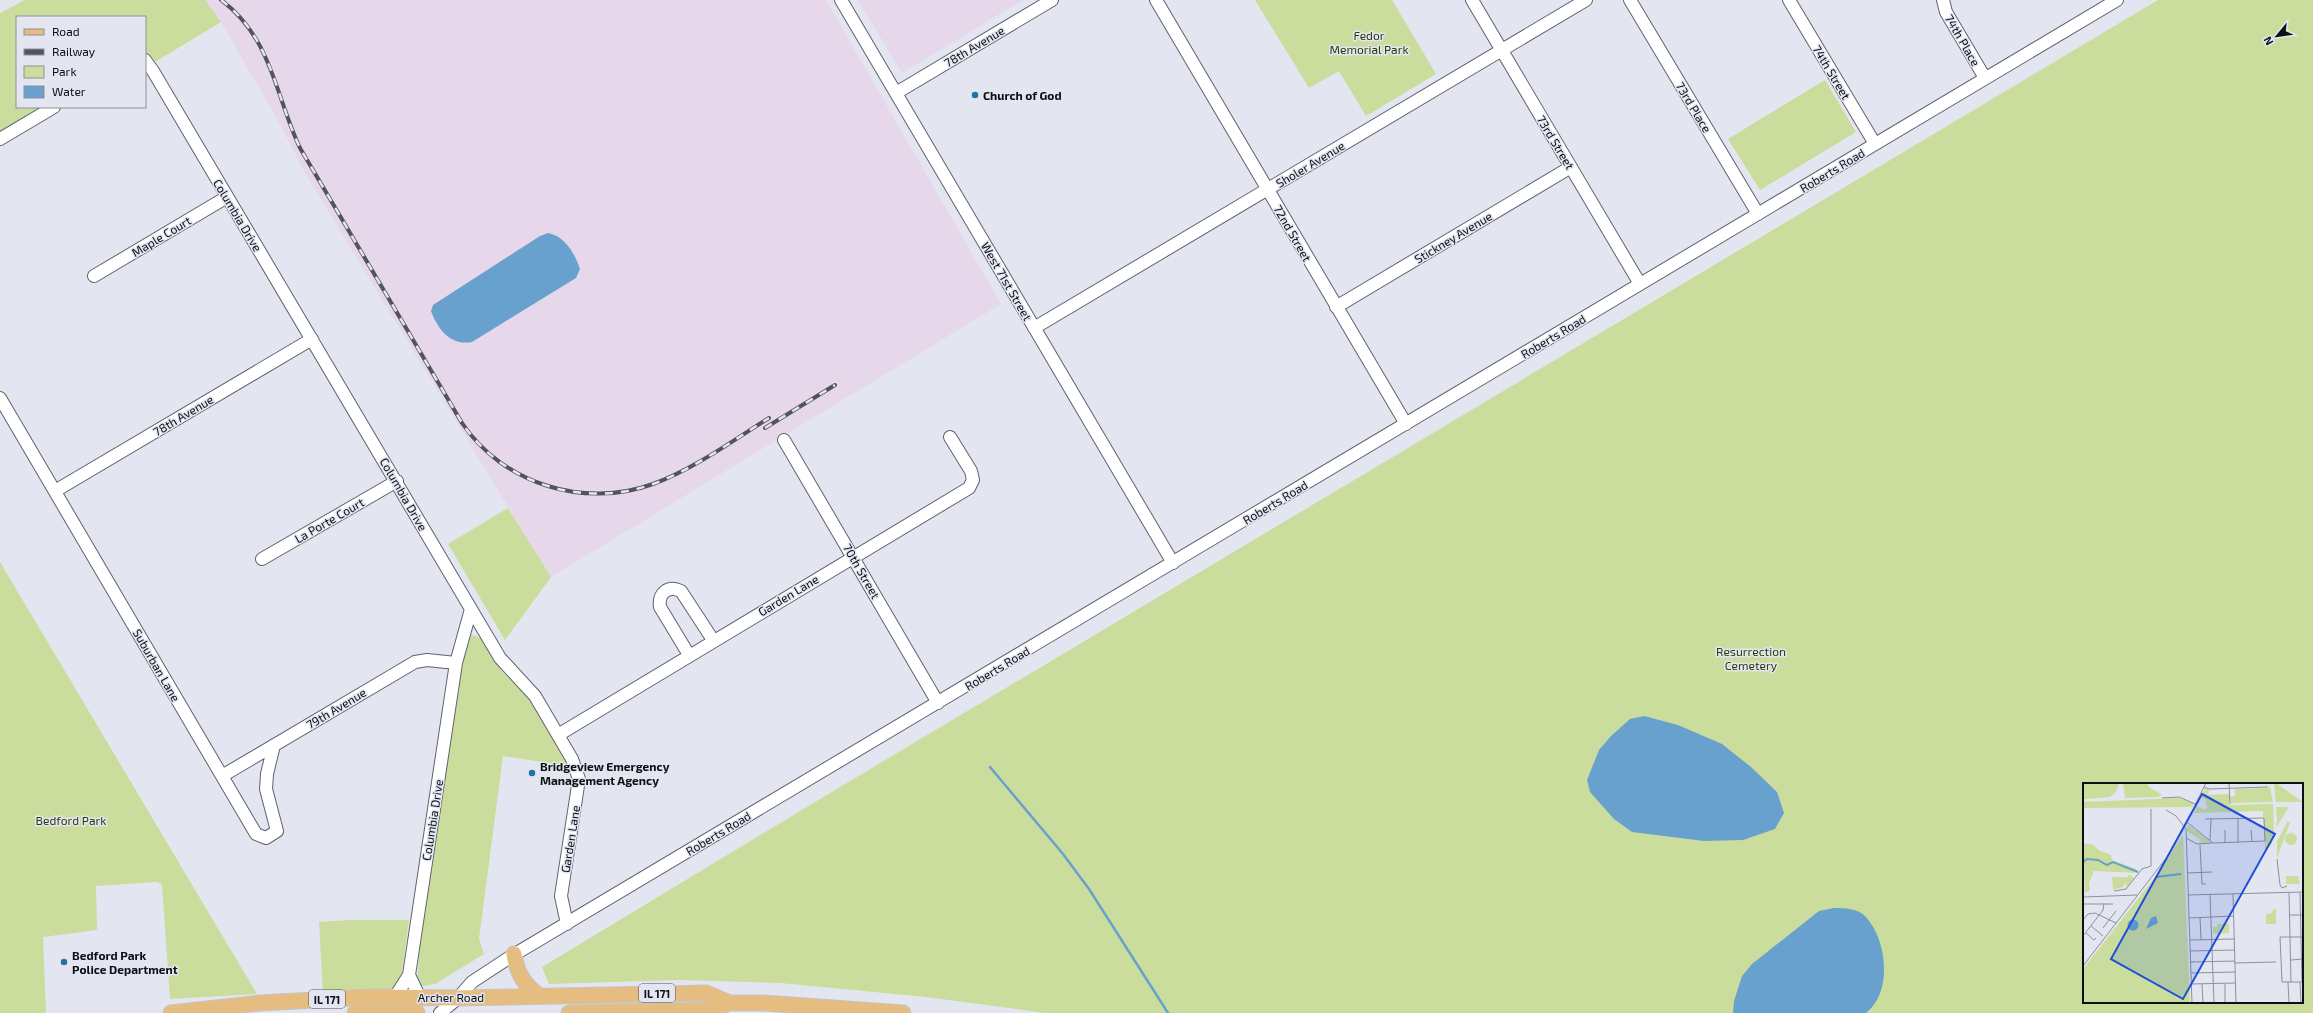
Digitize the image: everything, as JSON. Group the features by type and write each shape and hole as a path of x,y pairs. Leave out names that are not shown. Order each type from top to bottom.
{"main road":[{"path":"514,954 520,976 526,985 539,996"},
{"name":"Archer Road","path":"172,1013 274,1002 395,996 420,998 458,998 706,993 730,1003"},
{"name":"Archer Road","path":"569,1013 710,1010 730,1003 764,1003 903,1013"},
{"name":"Archer Road","path":"355,1013 417,1013"}],"street":[{"name":"West 71st Street","path":"842,0 1173,563"},
{"name":"78th Avenue","path":"896,93 1052,0"},
{"name":"72nd Street","path":"1156,0 1406,424"},
{"name":"73rd Street","path":"1472,0 1640,284"},
{"name":"Sholer Avenue","path":"1034,328 1586,0"},
{"name":"73rd Place","path":"1630,0 1758,214"},
{"name":"74th Street","path":"1789,0 1875,144"},
{"name":"74th Place","path":"1943,0 1946,12 1986,78"},
{"name":"Roberts Road","path":"440,1013 458,998 472,982 514,954 1173,563 1986,78 2110,2"},
{"name":"Columbia Drive","path":"146,61 228,196 471,609 456,663 409,975 395,996"},
{"path":"0,139 52,108"},
{"name":"Stickney Avenue","path":"1336,306 1571,167"},
{"name":"Maple Court","path":"94,276 228,196"},
{"name":"78th Avenue","path":"55,491 312,339"},
{"name":"Suburban Lane","path":"0,398 256,834 266,838 274,835 278,827 269,803 266,789 267,774 274,745"},
{"name":"Garden Lane","path":"558,734 853,556 969,488 973,480 971,472 950,437"},
{"name":"70th Street","path":"784,440 938,703"},
{"name":"La Porte Court","path":"262,559 397,481"},
{"path":"689,655 660,607 659,600 662,594 668,589 674,588 681,590 713,640"},
{"name":"Garden Lane","path":"471,609 500,658 528,687 558,734 572,759 579,779 561,896 566,924"},
{"name":"79th Avenue","path":"222,776 415,662 427,660 456,663"},
{"path":"409,975 420,998"}],"shaded area":[{"path":"205,0 826,0 1001,304 551,577 306,175 282,128 221,22"},
{"path":"858,0 1023,0 902,73"}],"green space":[{"path":"25,0 205,0 221,22 155,62 152,58 146,55 146,16 16,16 16,108 42,108 0,134 0,13"},
{"name":"Fedor Memorial Park","path":"1255,0 1392,0 1436,74 1366,116 1339,71 1309,88"},
{"name":"Resurrection Cemetery","path":"2158,0 2313,0 2313,1013 1045,1013 926,997 780,983 678,980 549,984 542,967 825,796"},
{"path":"1825,80 1856,132 1760,190 1728,139"},
{"path":"508,508 551,577 505,640 448,544"},
{"name":"Bedford Park","path":"0,562 257,994 170,999 162,885 157,882 96,886 97,930 43,937 46,1013 0,1013"},
{"path":"472,635 481,638 502,672 528,697 569,766 503,756 479,939 484,954 435,984 422,986 420,982 417,982 422,916 453,711 468,641"},
{"path":"350,920 409,920 401,978 392,991 323,995 319,922"}],"water":[{"path":"548,233 559,238 572,252 580,269 576,278 472,342 458,342 446,335 434,318 431,311 433,305 540,236"},
{"path":"1644,716 1678,725 1722,744 1751,767 1777,792 1784,813 1775,829 1743,840 1704,841 1632,832 1614,819 1590,792 1587,780 1599,750 1611,736 1630,719"},
{"path":"1834,908 1851,909 1863,914 1873,927 1879,939 1884,966 1880,992 1875,1004 1866,1013 1733,1013 1734,1001 1742,976 1752,964 1819,911"}],"waterway":[{"path":"990,767 1063,854 1089,889 1168,1013"}],"railway":[{"path":"221,0 238,15 262,50 300,148 462,423 479,444 499,462 522,476 547,486 573,492 600,494 627,491 653,484 683,471 769,418"},
{"path":"765,428 835,385"}],"place":[{"name":"Church of God","path":"975,95"},
{"name":"Bridgeview Emergency Management Agency","path":"532,773"},
{"name":"Bedford Park Police Department","path":"64,962"}]}
